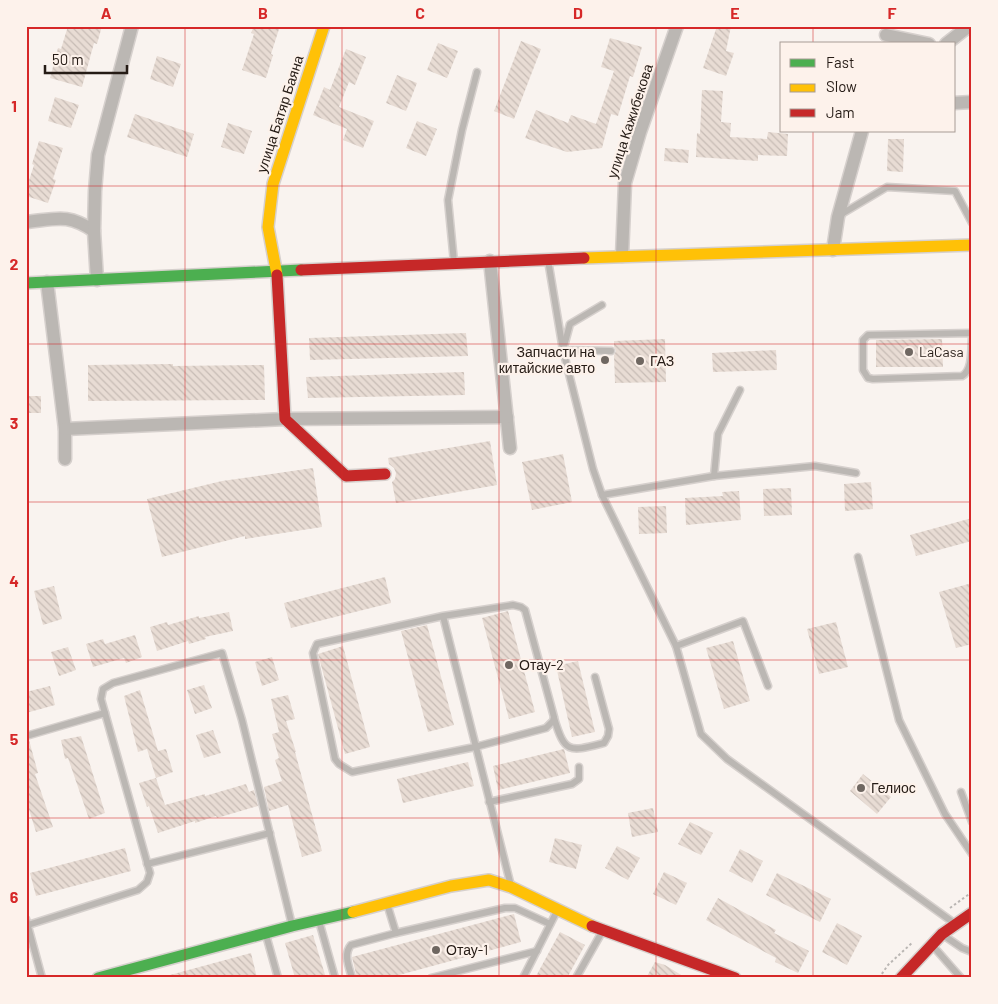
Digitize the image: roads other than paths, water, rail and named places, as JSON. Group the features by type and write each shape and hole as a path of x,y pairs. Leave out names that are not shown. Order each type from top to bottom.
{"street":[{"path":"97,280 94,191 98,155 132,26"},
{"name":"улица Батяр Баяна","path":"285,419 278,272 268,227 273,184 324,26"},
{"name":"улица Кажибекова","path":"622,256 625,183 640,132 677,26"},
{"path":"949,42 969,26"},
{"path":"886,35 919,42"},
{"path":"956,103 972,102"},
{"path":"833,250 838,216 862,132"},
{"path":"26,222 65,218 83,223 94,231"},
{"path":"26,283 490,261 972,245"},
{"path":"490,261 510,448"},
{"path":"46,282 65,429 64,459"},
{"path":"65,429 285,419 507,416"},
{"path":"285,419 346,476 385,474"},
{"path":"98,978 292,926 388,904 451,886 489,880 511,887 602,931 735,978"},
{"path":"901,978 942,934 972,913"}],"lane":[{"path":"454,263 448,200 462,130 477,72"},
{"path":"838,216 886,188 955,190 972,223"},
{"path":"548,259 563,350 593,469 602,495 676,646 701,734 727,758 956,924"},
{"path":"563,350 570,324 602,305"},
{"path":"972,333 868,335 863,340 863,370 868,378 873,379 962,376 969,368 972,338"},
{"path":"563,350 611,351"},
{"path":"714,476 718,434 740,390"},
{"path":"602,495 714,476 815,466 856,474"},
{"path":"858,557 899,720 945,814 972,854"},
{"path":"554,716 553,721 546,728 475,747 352,772 339,764 335,759 313,653 317,644 444,616 513,605 525,610 561,740 577,750 604,743 608,736 609,729 595,677"},
{"path":"444,616 511,887"},
{"path":"676,646 743,621 768,686"},
{"path":"42,978 27,922 138,890 147,882 150,872 101,699 103,689 113,683 222,653 242,720 292,926"},
{"path":"26,736 105,713"},
{"path":"489,802 572,784 579,779 579,767"},
{"path":"961,792 972,822"},
{"path":"147,864 270,833"},
{"path":"388,904 396,933"},
{"path":"352,978 347,958 349,948 352,945 396,933 505,908 515,908 550,924"},
{"path":"523,978 558,910"},
{"path":"319,920 335,978"},
{"path":"576,978 602,931"},
{"path":"266,933 278,978"},
{"path":"942,934 962,948 972,952"},
{"path":"932,945 961,978"},
{"path":"431,978 537,951"}],"place":[{"name":"LaCasa","path":"909,352"},
{"name":"Запчасти на китайские авто","path":"605,360"},
{"name":"ГАЗ","path":"640,361"},
{"name":"Отау-2","path":"509,665"},
{"name":"Гелиос","path":"861,788"},
{"name":"Отау-1","path":"436,950"}]}
